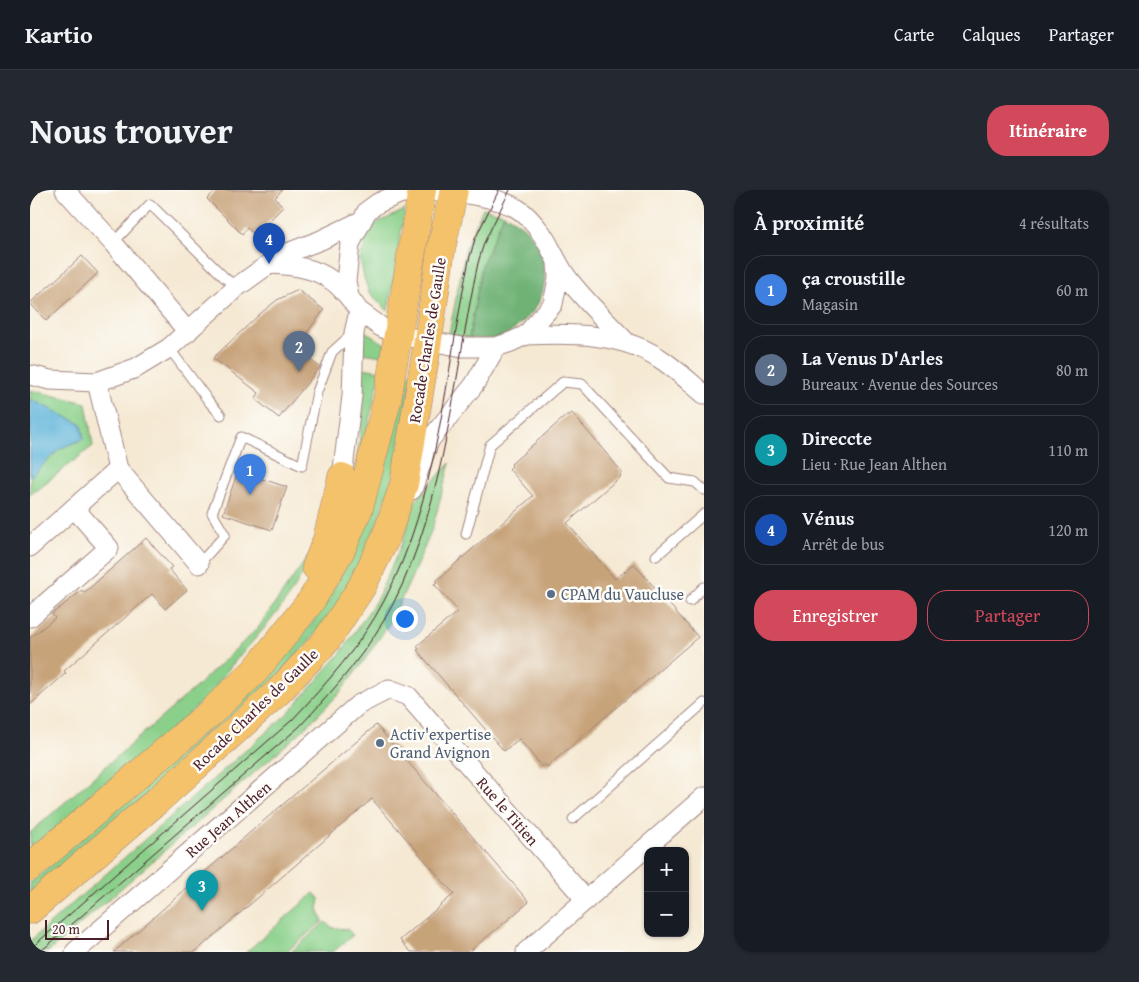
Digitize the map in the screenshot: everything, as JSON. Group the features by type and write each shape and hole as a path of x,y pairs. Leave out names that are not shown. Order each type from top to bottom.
{"main road":[{"name":"Rocade Charles de Gaulle","path":"30,867 209,714 255,671 312,601 341,550 359,508 387,401 421,190"},
{"name":"Rocade Charles de Gaulle","path":"30,910 158,800 278,692 326,641 361,588 386,537 404,484 441,250 453,191"},
{"path":"278,644 310,583 327,539 342,477"}],"street":[{"path":"65,190 113,243 188,332"},
{"path":"342,477 352,396 354,304 346,281 350,244 367,211 380,196 421,190"},
{"path":"426,190 453,191 504,203 520,210 534,223 556,262 575,287 626,342"},
{"path":"30,375 50,380 97,382 136,368 169,348 237,287 269,264 290,252 361,221"},
{"path":"526,335 553,304 558,278 556,262"},
{"path":"269,264 295,266 320,274 331,280 354,304 381,327 398,335 462,347 496,347 526,335 568,333 626,342 664,361 704,394"},
{"path":"361,588 389,546 418,476 429,441 474,385 496,347"},
{"path":"97,382 118,469 200,564"},
{"path":"30,547 118,469"},
{"path":"30,617 109,548 74,508"},
{"name":"Rue le Titien","path":"358,705 389,688 408,696 586,900"},
{"name":"Rue Jean Althen","path":"75,952 358,705"},
{"path":"526,952 704,797"}],"lane":[{"path":"113,243 150,204 225,278 237,287"},
{"path":"200,564 225,535 212,513 241,437 302,466 317,392 332,352 354,333"},
{"path":"169,348 220,415"},
{"path":"466,534 490,445 562,382 582,384 669,478 695,482 704,490"},
{"path":"656,556 704,514"},
{"path":"690,601 704,587"},
{"path":"573,819 704,703"}],"green space":[{"path":"483,208 504,214 482,265 469,338 449,334 466,247"},
{"path":"405,210 388,311 369,292 360,259 367,235 375,224"},
{"path":"504,214 524,227 539,248 545,271 541,295 536,307 528,317 508,333 492,339 469,338 482,265"},
{"path":"363,330 385,344 382,356 363,353"},
{"path":"362,368 381,371 354,487 363,409"},
{"path":"403,372 413,375 391,486 368,547 338,604 307,644 261,695 30,897 30,883 214,723 280,660 312,623 351,557"},
{"path":"30,390 86,403 93,446 30,495"},
{"path":"450,463 432,529 391,621 337,696 302,731 48,952 30,952 30,941 287,714 340,654 377,599 402,543 415,501"},
{"path":"312,551 288,598 231,666 208,697 30,852 30,833 195,688 258,628"},
{"path":"314,893 320,899 318,909 323,921 286,952 246,952"},
{"path":"325,922 333,928 347,929 353,935 333,952 291,952"}],"water":[{"path":"30,399 81,424 84,439 61,448 30,477"}],"building":[{"path":"216,190 282,190 275,198 283,207 255,235 247,228 242,234 207,199"},
{"path":"82,256 98,273 46,321 30,303"},
{"path":"298,290 324,310 295,348 320,367 279,418 255,399 259,393 213,358 277,300"},
{"name":"CPAM du Vaucluse","path":"572,413 622,472 621,476 567,523 615,579 634,564 698,637 547,767 545,764 542,767 519,739 504,751 417,650 419,649 417,646 458,611 434,584 436,581 533,496 509,469 512,466 511,464 568,414 569,416"},
{"path":"238,471 287,487 272,530 223,514"},
{"path":"146,538 172,567 169,569 187,590 165,609 152,594 64,671 66,673 30,705 30,638 55,618 52,614 82,590 84,593"},
{"path":"376,725 529,902 469,952 411,952 400,940 454,894 372,799 195,952 114,952 254,829"}],"tram line":[{"path":"30,949 292,720 342,664 375,617 402,561 417,519 429,477 438,434 469,260 475,239 499,190"},
{"path":"40,952 299,727 326,698 362,653 384,621 411,564 426,522 446,437 478,263 484,243 510,190"}],"place":[{"name":"Vénus","path":"269,264"},
{"name":"La Venus D'Arles","path":"299,372"},
{"name":"ça croustille","path":"250,495"},
{"name":"CPAM du Vaucluse","path":"551,594"},
{"name":"Activ'expertise Grand Avignon","path":"380,743"},
{"name":"Direccte","path":"202,911"}]}
